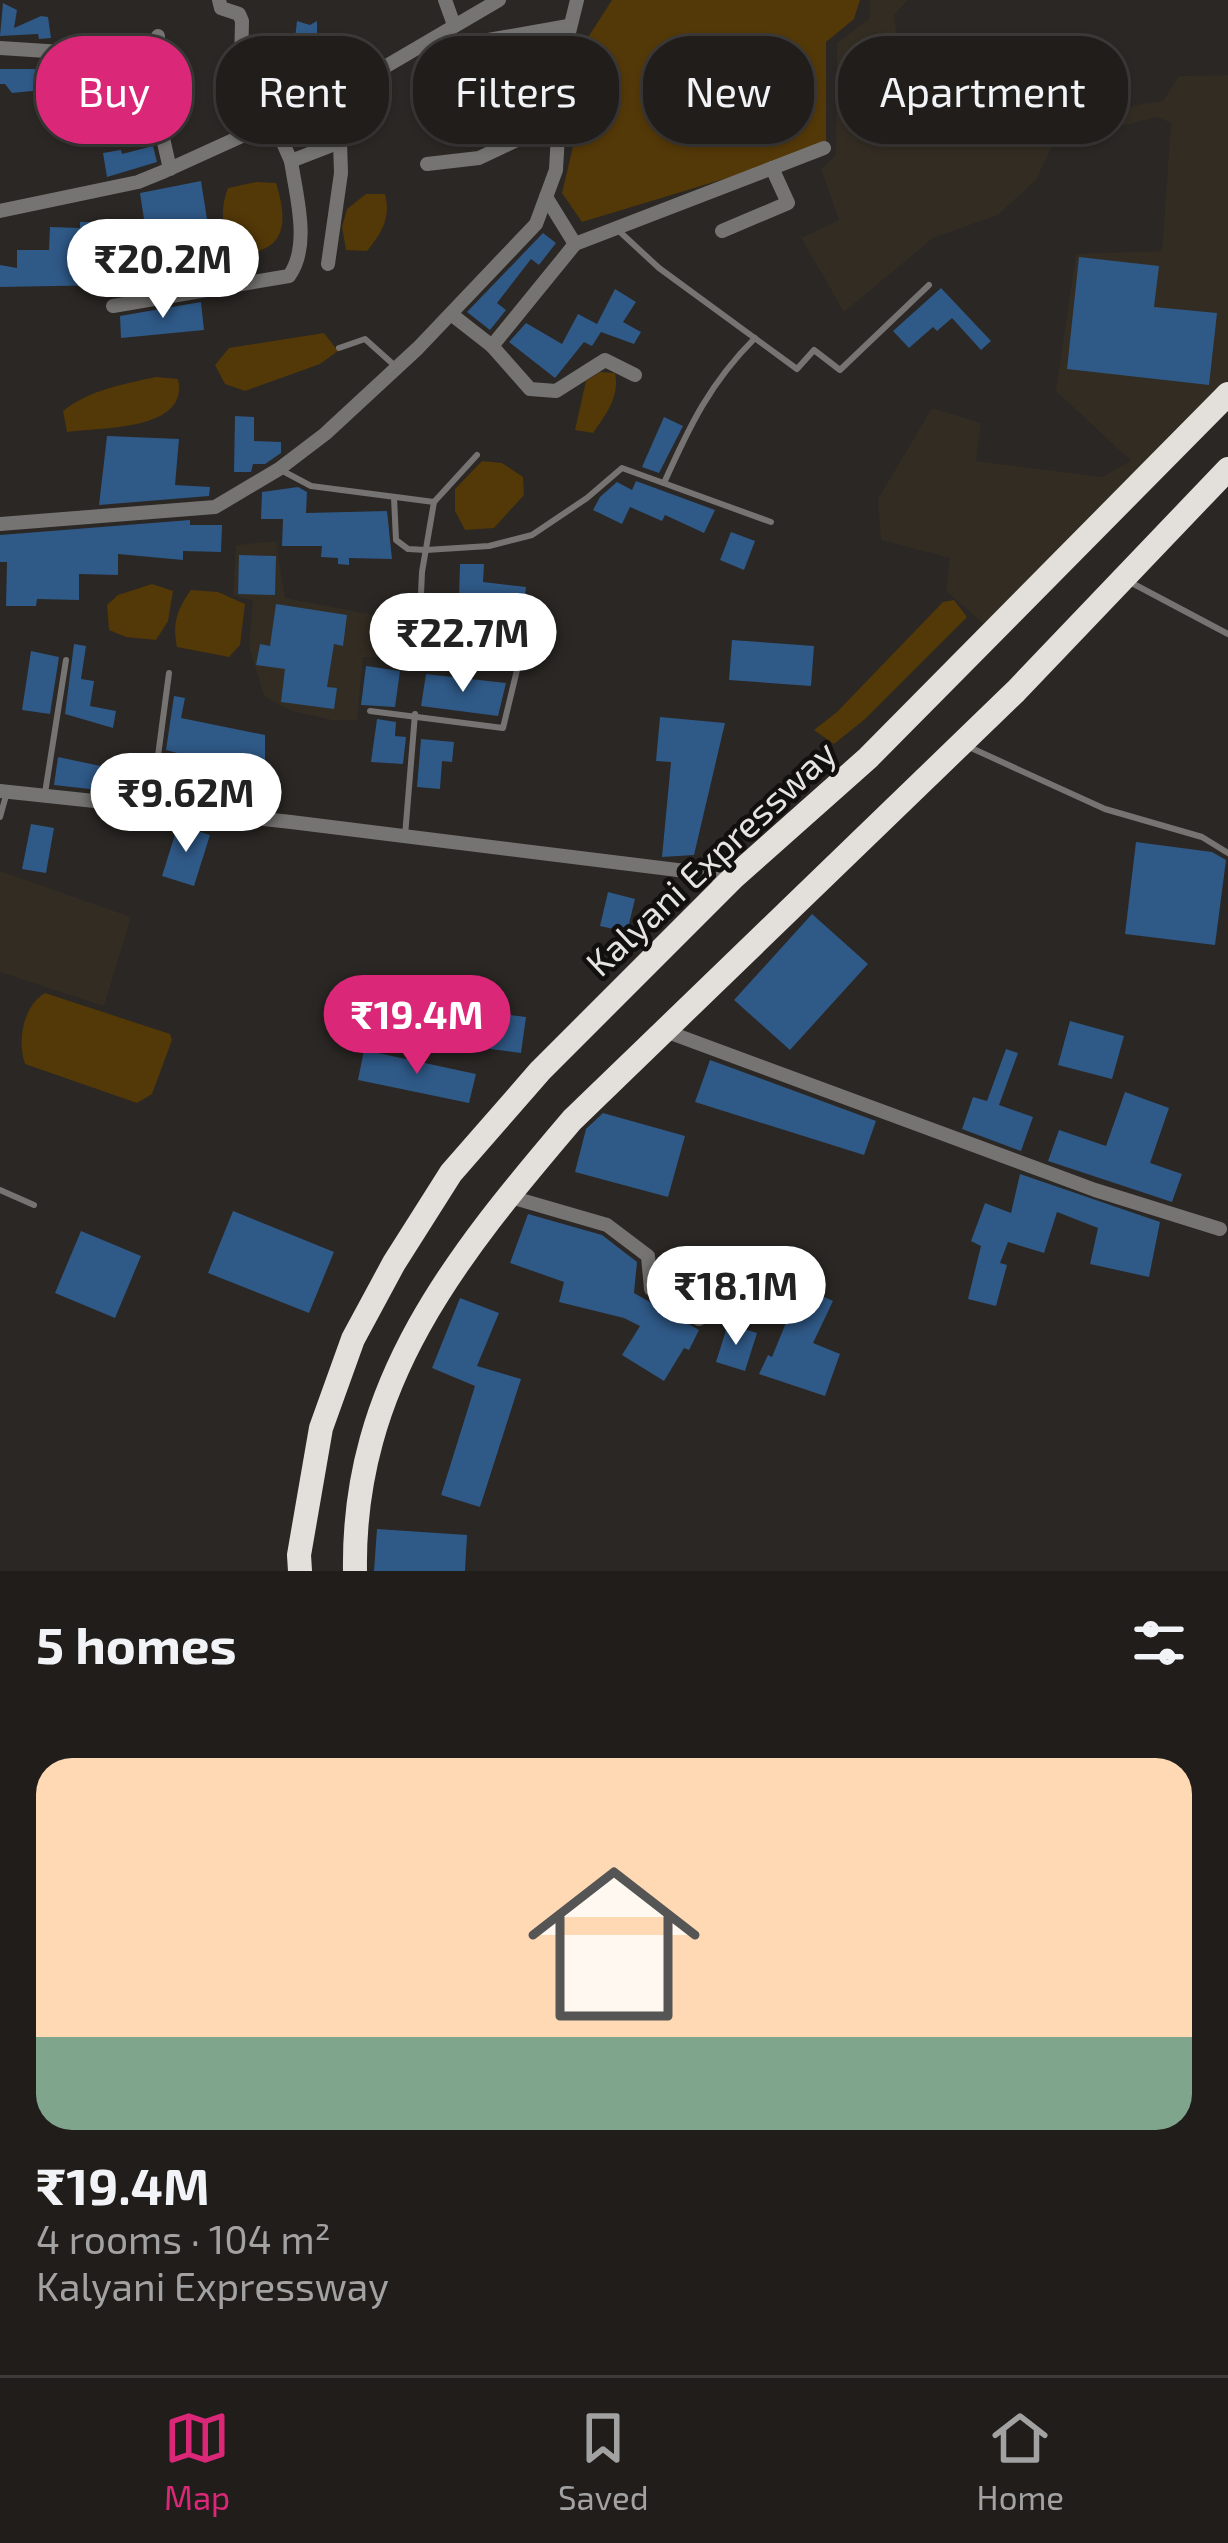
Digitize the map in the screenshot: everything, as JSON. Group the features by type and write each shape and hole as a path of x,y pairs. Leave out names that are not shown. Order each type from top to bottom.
{"highway":[{"name":"Kalyani Expressway","path":"300,1571 321,1428 353,1339 451,1173 540,1071 734,878 868,758 1228,394"},
{"path":"355,1571 362,1482 387,1385 446,1279 508,1196 572,1120 960,744 1228,469"}],"street":[{"path":"219,0 220,8 239,14 242,36"},
{"path":"445,0 454,25"},
{"path":"389,63 500,0"},
{"path":"566,36 577,0"},
{"path":"511,36 568,26"},
{"path":"158,35 160,125 170,169"},
{"path":"0,48 36,50"},
{"path":"0,211 138,182 221,144"},
{"path":"113,305 289,275 296,266 299,233 291,161 284,144"},
{"path":"291,161 335,144"},
{"path":"328,263 341,173 340,144"},
{"path":"427,164 478,158 507,144"},
{"path":"0,524 206,509 279,469 397,368 536,224 556,170 558,144"},
{"path":"492,346 575,244 824,148"},
{"path":"722,231 788,203 772,167"},
{"path":"546,197 575,244"},
{"path":"451,314 492,346 520,382 536,391 563,388 600,361 634,375"},
{"path":"3,791 734,878"},
{"path":"665,1031 1095,1190 1220,1229"},
{"path":"508,1196 618,1230 648,1256 651,1289 699,1318"}],"lane":[{"path":"614,226 659,268 792,368 800,367 814,350 838,371 929,285"},
{"path":"664,483 694,416 723,371 755,338"},
{"path":"339,348 365,339 397,368"},
{"path":"419,638 434,502 477,455"},
{"path":"394,497 396,540 408,549 489,547 532,535 622,468 771,521"},
{"path":"279,469 311,487 434,502"},
{"path":"1125,579 1228,634"},
{"path":"44,796 66,660"},
{"path":"370,711 503,728 517,670"},
{"path":"169,673 158,755 218,771 214,814"},
{"path":"405,838 415,714"},
{"path":"960,744 1105,809 1202,837 1228,853"},
{"path":"0,817 3,791"},
{"path":"0,1190 34,1205"}],"shaded area":[{"path":"612,0 860,0 854,19 826,42 826,142 747,172 582,222 562,193 574,144 619,144 619,36 589,36"},
{"path":"870,0 908,0 894,15 897,36 846,36 870,18"},
{"path":"837,43 838,144 1054,144 1035,181 998,215 933,238 844,312 801,238 839,220 821,169 836,155"},
{"path":"1228,75 1228,387 993,632 946,591 950,558 881,540 878,499 932,408 981,423 976,461 1102,477 1131,461 1056,391 1076,254 1162,251 1171,123 1157,117 1128,124 1128,107 1163,101 1179,76"},
{"path":"276,183 282,213 279,235 262,250 231,254 223,221 228,188"},
{"path":"366,194 385,194 384,224 367,251 346,250 342,227 347,209"},
{"path":"324,333 338,351 320,364 245,391 225,384 215,365 229,348"},
{"path":"600,372 615,373 611,405 593,433 575,430 586,381"},
{"path":"156,377 178,379 178,396 171,409 140,423 67,432 63,411 73,404 107,389"},
{"path":"482,461 502,463 523,477 524,495 494,528 465,530 455,511 455,489"},
{"path":"276,541 285,598 401,620 395,658 363,657 357,720 291,711 264,696 249,647 253,600 233,596 236,545"},
{"path":"152,584 173,591 168,621 156,640 109,630 107,605 118,595"},
{"path":"191,590 218,592 245,604 240,645 229,657 177,647 177,617"},
{"path":"954,600 967,617 865,719 834,744 814,730 943,602"},
{"path":"0,871 131,917 104,1006 0,972"},
{"path":"45,993 170,1034 172,1040 152,1094 137,1103 25,1064 24,1024 31,1006"}],"building":[{"path":"3,3 17,10 14,28 48,17 51,36 0,36"},
{"path":"297,21 310,25 317,21 317,36 295,36"},
{"path":"0,69 36,69 36,91 12,93 0,84"},
{"path":"153,146 157,162 107,177 103,153 121,150 122,154"},
{"path":"201,181 213,257 151,266 140,193"},
{"path":"80,222 100,222 100,262 144,258 147,289 108,294 108,285 0,287 0,265 17,268 17,250 49,250 50,227 80,228"},
{"path":"543,233 556,243 539,265 531,259 497,303 506,310 490,330 467,312"},
{"path":"1079,257 1159,266 1154,307 1217,313 1209,385 1067,369"},
{"path":"941,288 991,341 981,350 952,318 909,348 893,331"},
{"path":"615,289 636,302 623,322 641,332 634,344 601,332 592,346 584,342 555,378 509,342 526,323 562,344 578,314 597,324"},
{"path":"201,302 204,330 121,338 120,316"},
{"path":"235,416 254,417 254,441 281,442 281,453 265,464 253,464 251,472 234,472"},
{"path":"664,417 683,426 659,473 642,467"},
{"path":"107,436 179,439 175,485 210,487 209,496 99,505"},
{"path":"636,481 715,510 704,533 665,515 662,521 630,507 622,524 593,510 617,482 632,490"},
{"path":"298,487 307,492 306,513 387,511 392,559 349,558 349,565 338,564 338,558 321,557 322,546 282,546 283,519 261,519 262,492"},
{"path":"190,520 190,525 222,525 221,552 183,551 183,560 118,554 118,575 79,574 79,600 37,599 36,606 6,606 7,562 0,562 0,535"},
{"path":"731,532 755,541 744,570 720,560"},
{"path":"239,555 276,556 275,595 238,594"},
{"path":"460,564 484,564 483,582 526,587 521,631 487,627 490,600 459,598"},
{"path":"276,604 347,615 343,646 334,644 327,687 337,688 334,709 281,702 285,669 256,665 260,644 270,646"},
{"path":"732,640 814,646 811,686 729,680"},
{"path":"74,644 86,646 81,679 94,681 90,706 116,711 113,728 65,714"},
{"path":"31,651 59,657 50,714 22,710"},
{"path":"366,666 400,671 395,707 361,705"},
{"path":"426,674 506,683 498,716 421,706"},
{"path":"174,696 185,698 181,718 265,735 265,773 238,769 236,805 223,803 222,765 166,750"},
{"path":"660,717 725,723 694,855 662,857 671,762 656,761"},
{"path":"377,719 396,722 395,736 406,737 403,764 371,762"},
{"path":"421,739 454,742 452,762 442,761 440,789 417,787"},
{"path":"58,757 110,768 107,791 54,785"},
{"path":"171,767 210,777 208,802 167,798"},
{"path":"31,824 54,828 46,873 22,869"},
{"path":"178,825 210,835 194,886 162,876"},
{"path":"1136,842 1212,852 1226,860 1215,945 1125,934"},
{"path":"608,892 635,899 627,932 600,926"},
{"path":"812,914 868,964 790,1050 734,1000"},
{"path":"365,996 526,1017 521,1053 360,1032"},
{"path":"1070,1021 1124,1036 1112,1079 1058,1065"},
{"path":"1006,1049 1018,1053 999,1105 1033,1117 1021,1151 962,1129 973,1097 987,1101"},
{"path":"364,1050 476,1074 469,1103 358,1080"},
{"path":"710,1060 876,1121 864,1155 695,1102"},
{"path":"1125,1092 1169,1108 1150,1163 1182,1174 1172,1202 1048,1161 1059,1130 1106,1146"},
{"path":"603,1113 685,1136 668,1197 575,1172 586,1129"},
{"path":"1020,1174 1160,1222 1149,1277 1090,1264 1098,1228 1057,1212 1044,1253 1008,1242 1000,1263 1007,1265 996,1306 968,1299 981,1246 971,1241 985,1203 1011,1213"},
{"path":"233,1211 334,1252 309,1313 208,1273"},
{"path":"528,1214 602,1235 637,1262 634,1293 699,1330 664,1381 622,1355 640,1326 559,1302 564,1282 510,1263"},
{"path":"81,1231 141,1256 115,1318 55,1293"},
{"path":"716,1249 741,1262 712,1321 706,1310 691,1301"},
{"path":"801,1286 833,1301 813,1343 840,1354 825,1396 759,1374 768,1355 772,1357"},
{"path":"460,1298 499,1313 477,1366 521,1379 480,1507 441,1495 475,1386 432,1368"},
{"path":"728,1324 757,1333 745,1371 716,1362"},
{"path":"377,1529 467,1535 465,1571 374,1571"}]}
